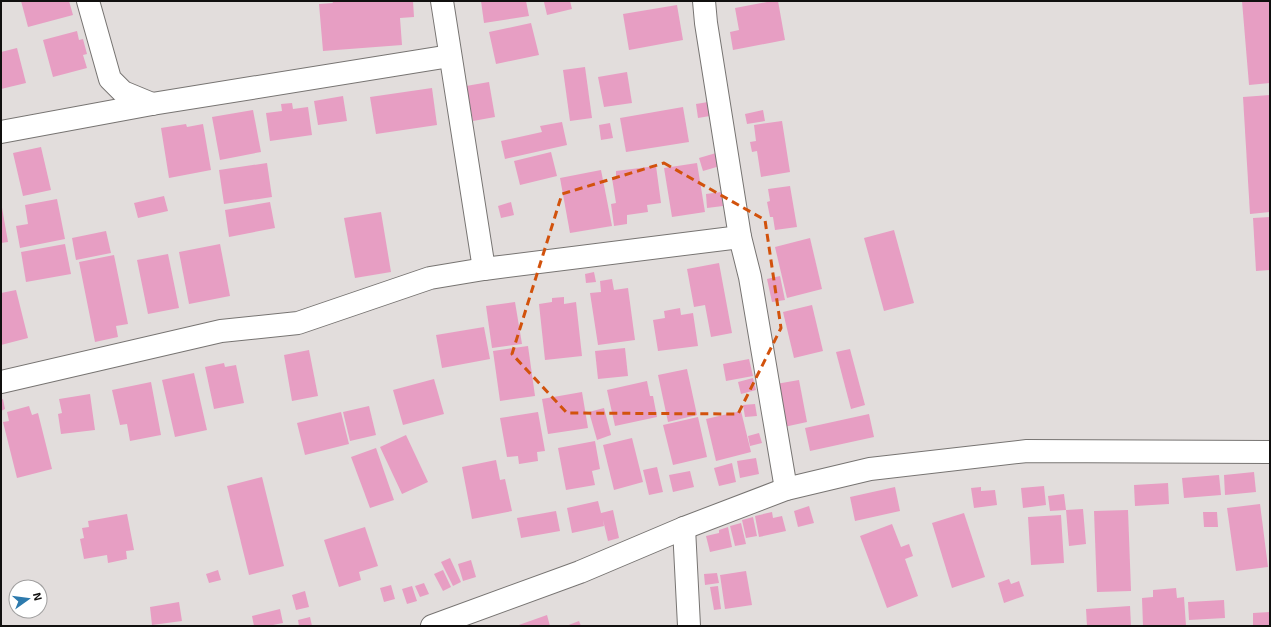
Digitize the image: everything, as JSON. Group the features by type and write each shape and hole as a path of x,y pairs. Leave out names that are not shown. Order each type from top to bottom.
{"street":[{"path":"88,1 110,79 123,92 152,104"},
{"path":"442,1 484,269"},
{"path":"704,1 706,23 740,237 750,277 786,489"},
{"path":"1,132 152,104 450,56"},
{"path":"1,382 221,332 298,323 430,278 484,269 740,237"},
{"path":"432,626 580,572 684,528 786,489 870,469 1027,451 1270,452"},
{"path":"684,528 689,626"}],"highlighted area":[{"path":"664,163 765,220 781,328 738,414 567,413 512,354 562,194"}],"building":[{"path":"21,1 69,1 73,15 28,27"},
{"path":"332,1 413,1 414,17 400,18 402,45 323,51 319,4 333,3"},
{"path":"481,1 526,1 529,16 484,23"},
{"path":"570,1 572,9 547,15 544,2"},
{"path":"778,1 785,40 733,50 730,32 739,30 735,8"},
{"path":"1242,1 1270,1 1270,83 1249,85"},
{"path":"677,5 683,40 629,50 623,14"},
{"path":"531,23 539,55 496,64 489,32"},
{"path":"77,31 79,40 83,39 87,54 83,55 87,68 53,77 43,40"},
{"path":"17,48 26,83 1,89 1,52"},
{"path":"585,67 592,118 570,121 563,70"},
{"path":"627,72 632,103 604,107 598,77"},
{"path":"489,82 495,117 473,121 466,86"},
{"path":"432,88 437,125 376,134 370,97"},
{"path":"1270,95 1270,212 1250,214 1243,97"},
{"path":"343,96 347,121 318,125 314,101"},
{"path":"714,101 716,115 698,118 696,104"},
{"path":"292,103 293,109 308,107 312,135 270,141 266,113 282,111 281,104"},
{"path":"683,107 689,142 626,152 620,118"},
{"path":"253,110 261,152 220,160 212,117"},
{"path":"763,110 765,121 747,124 745,114"},
{"path":"782,121 790,172 761,177 757,151 752,152 750,142 756,141 754,125"},
{"path":"562,122 567,145 505,159 501,141 542,132 540,126"},
{"path":"610,123 613,138 601,140 599,125"},
{"path":"186,124 187,127 203,124 211,170 169,178 161,128"},
{"path":"41,147 51,190 23,196 13,153"},
{"path":"551,152 557,176 520,185 514,161"},
{"path":"716,153 720,166 703,171 699,158"},
{"path":"267,163 272,197 224,204 219,170"},
{"path":"697,163 705,212 672,217 664,168"},
{"path":"656,166 661,203 647,205 648,212 627,215 627,224 614,226 611,204 616,203 612,178 616,177 616,171"},
{"path":"601,170 612,226 570,233 560,178"},
{"path":"790,186 797,227 775,230 773,217 770,217 767,202 770,201 768,189"},
{"path":"721,192 723,206 707,208 706,194"},
{"path":"164,196 168,211 138,218 134,203"},
{"path":"57,199 65,239 20,248 16,226 28,224 25,205"},
{"path":"1,202 8,242 1,243"},
{"path":"270,202 275,228 229,237 225,210"},
{"path":"511,202 514,215 501,218 498,206"},
{"path":"381,212 391,272 355,278 344,218"},
{"path":"1270,217 1270,270 1256,271 1253,218"},
{"path":"894,230 914,303 884,311 864,238"},
{"path":"106,231 111,253 76,260 72,238"},
{"path":"810,238 822,289 787,298 775,247"},
{"path":"65,244 71,274 26,282 21,252"},
{"path":"220,244 230,296 189,304 179,252"},
{"path":"168,254 179,308 148,314 137,260"},
{"path":"114,255 128,324 116,326 118,337 95,342 79,262"},
{"path":"719,263 732,333 711,337 705,305 694,307 687,269"},
{"path":"594,272 596,282 586,283 585,274"},
{"path":"780,276 785,300 772,302 767,279"},
{"path":"612,279 614,290 628,288 635,340 598,345 590,293 601,292 600,281"},
{"path":"16,290 28,338 1,345 1,293"},
{"path":"564,297 564,304 576,302 582,356 545,360 539,304 552,302 552,298"},
{"path":"515,302 522,344 492,348 486,306"},
{"path":"812,305 823,351 794,358 783,312"},
{"path":"680,308 681,315 693,313 698,346 658,351 653,320 665,318 664,311"},
{"path":"484,327 490,359 442,368 436,335"},
{"path":"528,346 535,396 500,401 493,351"},
{"path":"625,348 628,376 598,379 595,351"},
{"path":"850,349 865,405 851,409 836,352"},
{"path":"309,350 318,396 292,401 284,355"},
{"path":"749,359 753,376 726,381 723,364"},
{"path":"224,363 225,367 236,365 244,403 214,409 205,367"},
{"path":"687,369 697,415 668,422 658,375"},
{"path":"194,373 207,430 175,437 162,380"},
{"path":"753,378 756,390 741,394 738,382"},
{"path":"434,379 444,414 403,425 393,390"},
{"path":"799,380 807,422 784,427 776,384"},
{"path":"647,381 650,396 653,396 657,417 615,426 607,390"},
{"path":"151,382 161,435 130,441 127,424 120,425 112,390"},
{"path":"582,392 588,428 548,434 542,399"},
{"path":"90,394 95,430 61,434 58,414 62,413 59,399"},
{"path":"3,399 5,409 1,411 1,400"},
{"path":"755,404 757,416 745,417 743,405"},
{"path":"29,406 32,415 38,413 52,469 17,478 3,422 9,421 7,412"},
{"path":"369,406 376,435 350,441 343,412"},
{"path":"604,408 611,435 597,440 589,412"},
{"path":"741,411 751,452 716,461 706,419"},
{"path":"341,412 349,444 305,455 297,423"},
{"path":"538,412 545,451 537,452 538,461 519,464 518,456 507,457 500,418"},
{"path":"869,414 874,437 810,451 805,428"},
{"path":"698,417 707,457 673,465 663,425"},
{"path":"759,433 762,443 750,446 748,436"},
{"path":"406,435 428,482 402,494 380,447"},
{"path":"632,438 643,482 614,490 603,445"},
{"path":"595,441 600,469 592,471 595,485 566,490 558,448"},
{"path":"376,448 394,500 370,508 351,457"},
{"path":"756,458 759,474 740,478 737,461"},
{"path":"496,460 500,480 505,479 512,511 472,519 462,467"},
{"path":"732,463 736,482 719,486 714,468"},
{"path":"657,467 663,492 649,495 643,470"},
{"path":"690,471 694,487 673,492 669,475"},
{"path":"1254,472 1256,492 1225,495 1224,475"},
{"path":"1219,475 1221,495 1184,498 1182,478"},
{"path":"262,477 284,566 249,575 227,486"},
{"path":"1168,483 1169,504 1135,506 1134,485"},
{"path":"1044,486 1046,505 1023,508 1021,488"},
{"path":"895,487 900,511 855,521 850,497"},
{"path":"981,487 981,491 995,490 997,505 974,508 971,488"},
{"path":"1064,494 1066,510 1050,511 1048,496"},
{"path":"598,501 601,513 613,510 619,538 608,541 603,520 604,526 572,533 567,508"},
{"path":"1260,504 1268,567 1236,571 1227,508"},
{"path":"809,506 814,523 798,527 794,511"},
{"path":"1083,509 1086,544 1069,546 1066,510"},
{"path":"1128,510 1131,591 1097,592 1094,511"},
{"path":"556,511 560,531 521,538 517,518"},
{"path":"772,512 773,518 782,516 786,531 759,537 755,516"},
{"path":"1203,512 1217,512 1218,527 1204,527"},
{"path":"964,513 985,577 952,588 932,523"},
{"path":"127,514 134,550 126,551 127,559 108,563 107,555 84,559 80,539 84,538 82,528 89,527 88,521"},
{"path":"1061,515 1064,563 1031,565 1028,517"},
{"path":"753,517 757,536 746,538 742,520"},
{"path":"741,523 746,544 735,546 730,526"},
{"path":"892,524 901,547 909,544 913,556 905,559 918,596 887,608 860,536"},
{"path":"365,527 378,566 359,572 361,580 339,587 324,540"},
{"path":"728,527 732,547 710,552 706,536 719,533 719,530"},
{"path":"450,558 461,582 453,586 441,562"},
{"path":"471,560 476,577 463,581 458,564"},
{"path":"218,570 221,580 209,583 206,574"},
{"path":"443,570 451,587 443,591 434,574"},
{"path":"746,571 752,605 725,609 720,575"},
{"path":"717,573 719,583 705,585 704,574"},
{"path":"1009,579 1011,584 1019,581 1024,596 1004,603 998,583"},
{"path":"424,583 429,594 420,597 415,586"},
{"path":"391,585 395,599 384,602 380,588"},
{"path":"412,586 417,601 407,604 402,589"},
{"path":"718,586 721,609 714,610 710,587"},
{"path":"1176,588 1177,598 1184,597 1186,626 1143,626 1142,598 1153,597 1153,590"},
{"path":"305,591 309,607 296,610 292,595"},
{"path":"1224,600 1225,618 1189,620 1188,602"},
{"path":"179,602 182,621 152,625 150,607"},
{"path":"1130,606 1131,626 1087,626 1086,609"},
{"path":"280,609 283,623 268,626 254,626 252,616"},
{"path":"1270,612 1270,626 1253,626 1253,613"},
{"path":"547,615 550,626 516,626"},
{"path":"310,617 312,626 299,626 298,620"},
{"path":"579,621 581,626 566,626"}]}
